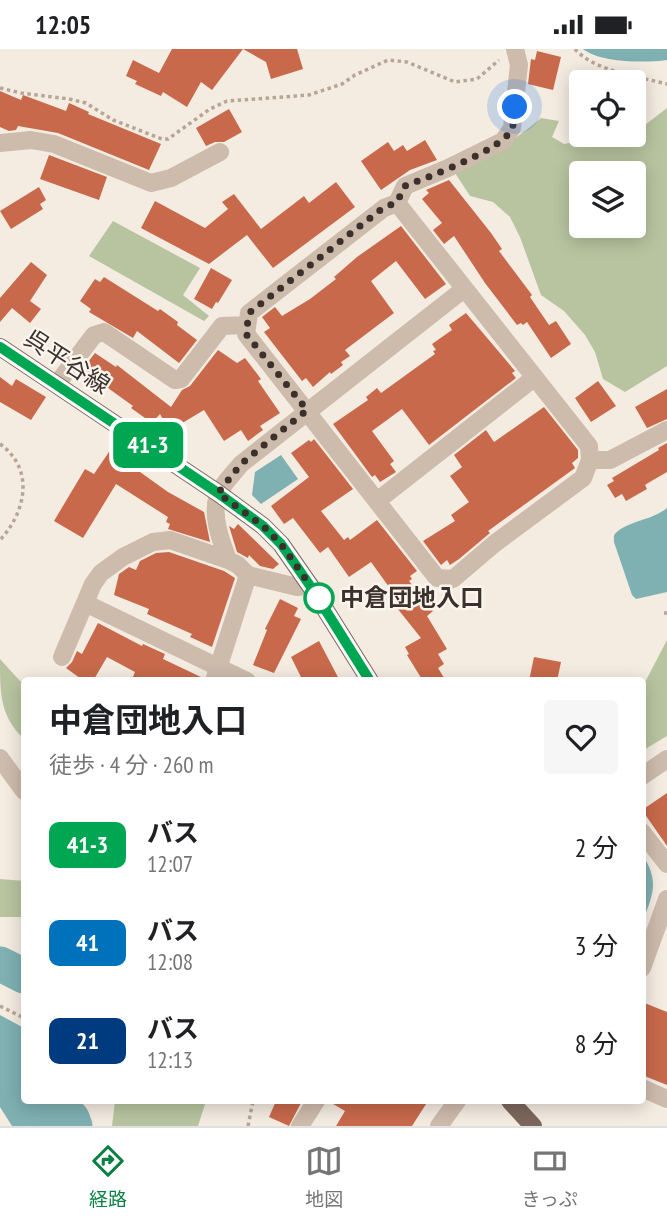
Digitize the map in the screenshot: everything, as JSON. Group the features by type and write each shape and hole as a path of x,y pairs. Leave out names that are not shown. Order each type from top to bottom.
{"main road":[{"name":"呉平谷線","path":"0,347 218,493 272,535 310,585 368,677"},
{"path":"513,1104 533,1126"}],"street":[{"path":"397,202 589,446 590,460 583,478 494,544 453,579 437,578 246,334 249,313 383,208 397,202 405,186 448,169 502,141 512,128 519,65 508,53"},
{"path":"0,143 31,141 54,144 151,183 172,179 220,152"},
{"path":"228,560 215,509 218,493 241,464 464,289"},
{"path":"57,384 94,335 104,332 175,380 181,379 222,326 247,325"},
{"path":"377,501 534,378"},
{"path":"590,460 610,460 667,431"},
{"path":"62,657 93,584 101,573 123,557 153,542 170,540 228,560 248,575 297,587 310,585"},
{"path":"85,603 216,674 248,575"},
{"path":"0,758 21,787"},
{"path":"646,773 667,759"},
{"path":"646,837 667,864"},
{"path":"646,957 667,899"},
{"path":"646,1090 667,1099"},
{"path":"300,1126 314,1104"},
{"path":"439,1126 455,1104"}],"path":[{"path":"575,49 583,58 622,73 667,84"},
{"path":"0,88 86,103 113,120 168,139 210,109 227,101 309,95 342,85 355,75 388,60 407,62 455,82 477,79 508,53"},
{"path":"0,444 17,460 23,493 22,506 16,521 0,540"},
{"path":"0,1006 21,1017"},
{"path":"248,1126 252,1104"}],"green space":[{"path":"667,108 667,366 625,392 603,379 595,352 585,335 564,311 541,295 510,217 493,202 470,196 455,173 500,149 541,118 559,121 552,137 564,144 569,143 569,147 646,147 646,124"},
{"path":"113,221 200,268 183,295 209,316 204,321 89,256"},
{"path":"667,640 667,736 646,749 646,680"},
{"path":"0,659 21,682 21,736 6,713 0,683"},
{"path":"0,879 21,881 21,917 0,917"},
{"path":"115,1104 205,1104 198,1126 112,1126"}],"water":[{"path":"583,49 667,49 667,60 636,62 612,59 591,54"},
{"path":"281,455 298,479 261,504 252,495 255,472"},
{"path":"667,508 667,592 636,599 632,595 614,536 623,528"},
{"path":"646,861 653,880 646,912"},
{"path":"0,1015 21,1026 21,1104 49,1104 48,1126 12,1126 0,1107"}],"building":[{"path":"172,49 243,49 212,90 201,82 187,107 163,92 161,96 135,84 137,81 126,76 133,60 159,73"},
{"path":"243,49 297,49 303,69 271,79 266,62"},
{"path":"537,51 561,57 553,90 528,84 531,59 535,60"},
{"path":"0,91 21,100 23,95 66,111 69,103 89,112 88,114 161,144 149,170 58,133 18,126 16,130 9,131 0,127"},
{"path":"229,109 242,132 224,142 206,146 196,128"},
{"path":"425,140 437,160 410,170 381,190 361,161 388,142 394,151 403,145 407,151"},
{"path":"49,155 107,177 99,200 40,179"},
{"path":"449,180 491,233 502,249 499,251 532,295 530,297 549,325 556,321 571,344 551,358 527,322 517,325 454,236 444,244 433,230 442,223 422,199 429,193 426,190"},
{"path":"336,182 355,207 273,268 247,235 209,264 141,228 155,201 205,228 228,209 222,202 234,194 261,229 304,196 309,203"},
{"path":"39,187 46,200 40,204 43,209 11,229 0,211"},
{"path":"401,226 446,284 425,299 396,261 371,281 394,313 345,350 350,356 331,374 330,372 313,387 306,378 302,381 264,332 270,328 262,317 275,307 282,316 310,299 336,279 334,277 357,257"},
{"path":"31,262 47,275 30,301 41,309 30,323 12,308 0,322 0,298"},
{"path":"211,268 232,280 212,309 194,299"},
{"path":"104,277 158,311 160,309 197,340 179,363 137,331 133,338 89,312 91,309 80,301 95,279 100,282"},
{"path":"466,313 515,371 512,373 516,378 429,445 402,409 372,431 394,461 390,464 396,472 380,482 375,475 372,477 333,424 368,400 366,397 377,388 381,393 435,354 433,351 436,350 432,344 452,330 449,325"},
{"path":"218,350 237,363 245,358 261,379 258,381 280,413 260,426 263,430 248,441 241,430 224,441 204,410 169,431 160,414 152,423 101,383 97,388 78,375 95,353 116,367 117,365 171,407 182,390 190,386"},
{"path":"0,377 12,386 16,379 46,397 31,420 0,402"},
{"path":"598,381 616,406 591,422 575,398"},
{"path":"667,389 667,419 647,428 635,407"},
{"path":"544,407 578,450 578,458 572,463 575,468 488,531 490,533 459,559 450,565 447,560 441,565 423,541 455,521 451,515 469,502 450,476 462,467 454,455 486,430 494,442"},
{"path":"314,439 353,489 321,511 344,540 348,537 350,540 377,520 417,571 410,576 412,579 409,581 433,611 427,616 447,649 438,654 444,664 438,668 444,677 421,677 405,647 421,638 397,608 402,605 371,562 349,577 328,547 320,553 293,518 284,524 271,506 309,477 291,453 309,440 311,442"},
{"path":"667,443 667,472 645,485 647,489 626,501 622,494 615,498 607,485 614,481 612,478"},
{"path":"113,446 143,466 140,472 168,492 204,512 210,542 168,529 168,517 116,484 83,538 54,521 85,469 94,474"},
{"path":"238,524 279,564 273,569 260,566 249,555 248,558 237,552 229,526 234,529"},
{"path":"169,552 224,571 235,578 212,647 190,637 192,634 147,614 149,609 114,595 119,574 129,567 136,570 140,561 156,553"},
{"path":"280,599 298,608 294,616 301,619 274,673 253,665 267,630 265,629"},
{"path":"98,623 142,646 143,644 165,654 163,659 201,677 133,677 135,672 107,657 95,677 78,677 66,668 77,651 82,654"},
{"path":"319,641 338,677 301,677 291,657"},
{"path":"534,657 561,662 558,677 530,677"},
{"path":"667,793 667,846 646,816 646,807"},
{"path":"646,1004 667,1012 667,1085 646,1077"},
{"path":"275,1104 300,1104 289,1126 269,1117"},
{"path":"333,1104 426,1104 412,1126 336,1126 345,1111"}],"waterway":[{"path":"0,964 21,974"},
{"path":"33,1104 72,1118 75,1126"}],"bus line":[{"name":"41-3","path":"0,347 50,378 263,526 281,544 313,590 367,677"}],"place":[{"name":"中倉団地入口","path":"319,598"}],"route":[{"path":"319,598 281,544 263,526 218,493 241,464 307,410 246,334 249,313 383,208 397,202 405,186 448,169 502,141 512,128 515,107"}]}
